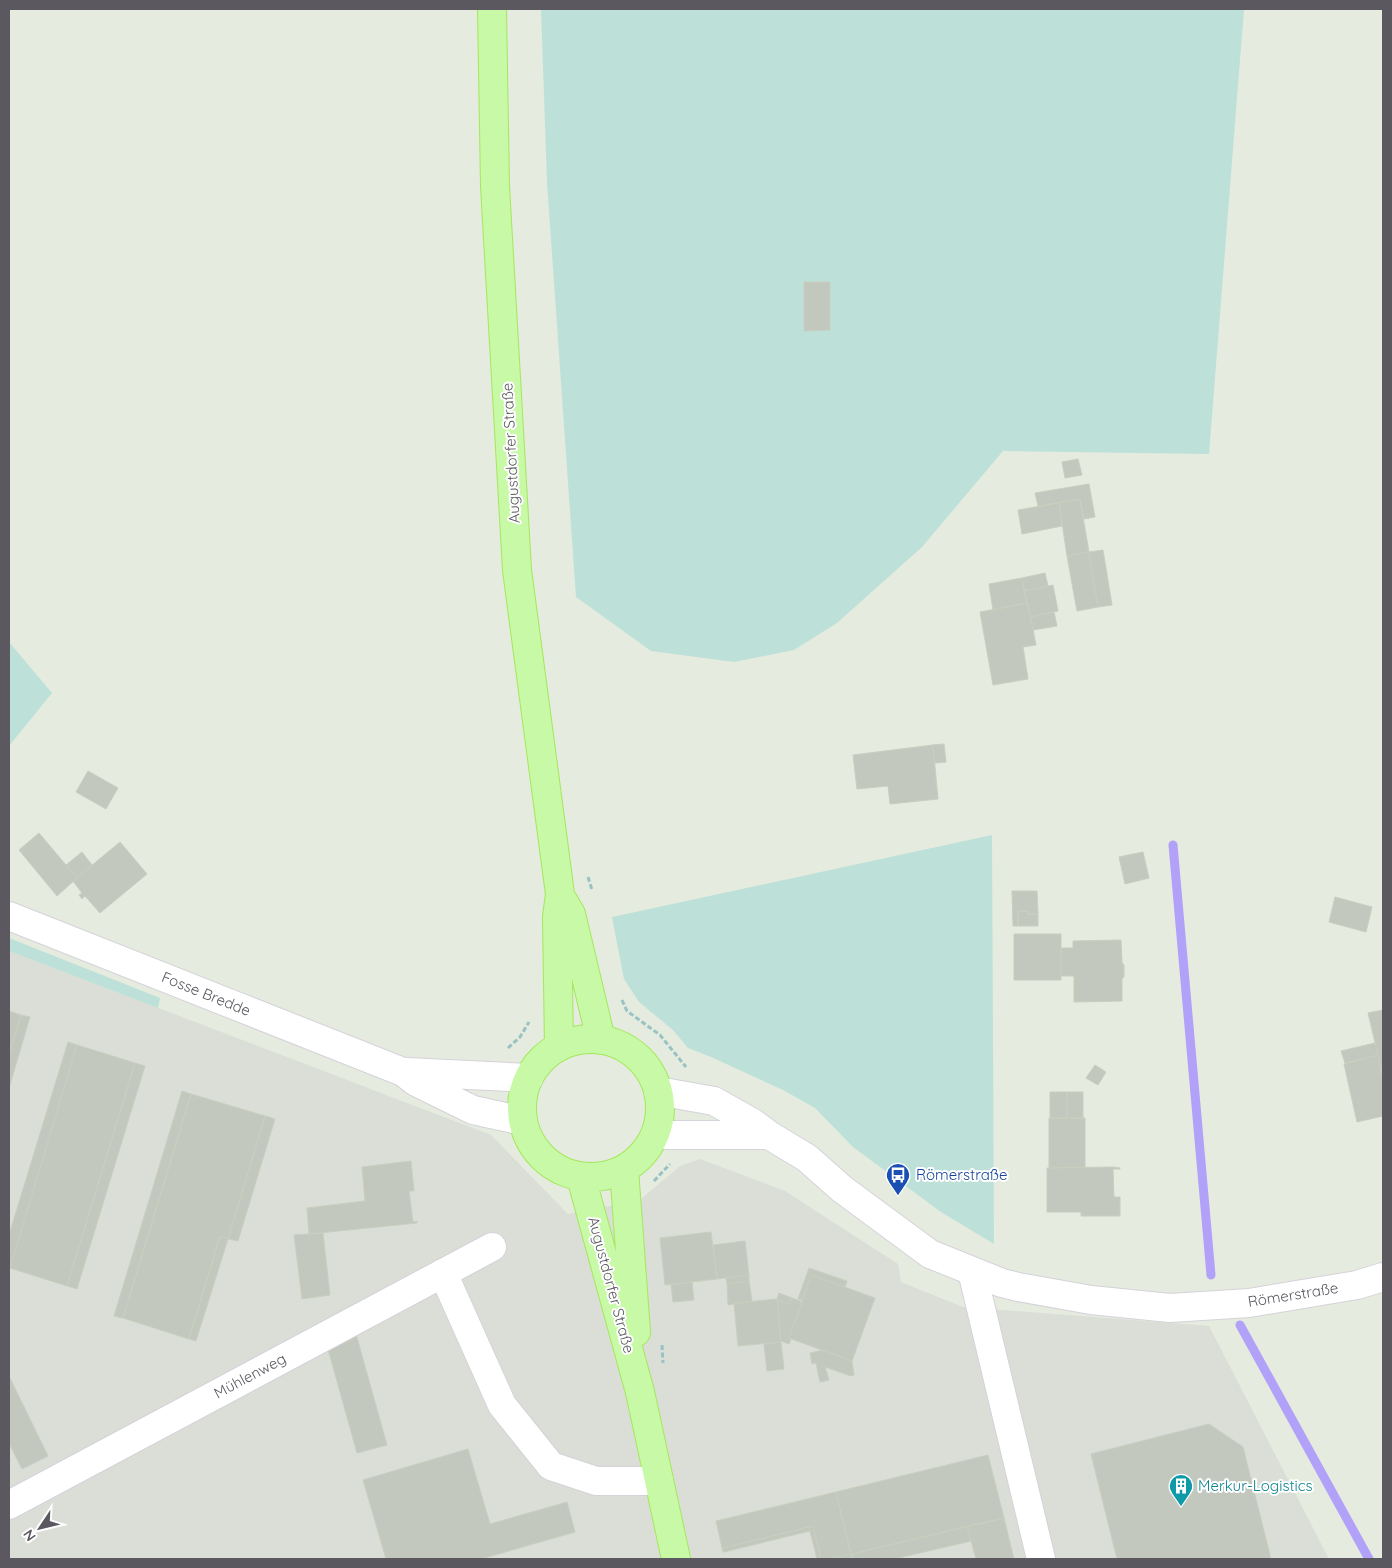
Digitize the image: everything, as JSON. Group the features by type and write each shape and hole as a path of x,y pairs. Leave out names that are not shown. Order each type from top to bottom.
{"main road":[{"name":"Augustdorfer Straße","path":"492,9 495,186 517,570 560,894 556,917 559,1046"},
{"name":"Augustdorfer Straße","path":"560,894 571,914 601,1040"},
{"path":"580,1040 601,1040 621,1045 637,1057 651,1072 658,1091 660,1113 655,1135 643,1155 624,1169 603,1177 581,1177 560,1170 543,1158 530,1141 523,1121 522,1099 528,1078 541,1060 559,1046 580,1040"},
{"name":"Augustdorfer Straße","path":"624,1169 640,1392"},
{"name":"Augustdorfer Straße","path":"581,1177 640,1392 676,1559"}],"street":[{"name":"Fosse Bredde","path":"9,916 403,1072 416,1082 473,1110 523,1121"},
{"name":"Fosse Bredde","path":"403,1072 528,1078"},
{"name":"Römerstraße","path":"658,1091 714,1101 753,1123 769,1136 807,1158 842,1189 930,1254 1002,1283 1091,1300 1170,1308 1249,1303 1357,1285 1383,1277"},
{"name":"Römerstraße","path":"655,1135 769,1136"},
{"name":"Mühlenweg","path":"9,1504 492,1246"},
{"path":"972,1271 1042,1559"},
{"path":"443,1273 502,1405 551,1466 596,1481 659,1481"}],"path":[{"path":"587,870 594,898"},
{"path":"621,996 627,1011 660,1035 687,1068"},
{"path":"507,1050 520,1038 531,1019"},
{"path":"652,1185 655,1179 673,1160"}],"shaded area":[{"path":"541,9 1244,9 1209,454 1003,451 922,547 837,623 794,650 734,662 651,651 576,597 547,182"},
{"path":"9,642 52,693 9,746"},
{"path":"992,835 994,1244 941,1212 853,1147 815,1108 783,1090 688,1048 673,1030 639,1002 624,979 612,917"},
{"path":"9,938 160,998 158,1008 9,951"},
{"path":"9,951 491,1135 568,1214 640,1200 680,1166 700,1159 785,1191 898,1264 901,1282 963,1307 1209,1326 1329,1559 9,1559"}],"building":[{"path":"804,282 830,282 830,330 804,331"},
{"path":"1078,459 1082,475 1065,478 1062,462"},
{"path":"1089,484 1095,517 1084,519 1080,499 1038,506 1035,493"},
{"path":"1080,499 1089,552 1067,556 1059,503"},
{"path":"1059,503 1062,526 1022,534 1018,510"},
{"path":"1103,550 1112,605 1098,607 1089,552"},
{"path":"1089,552 1098,607 1077,611 1067,556"},
{"path":"1045,573 1048,586 1024,591 1022,578"},
{"path":"1022,578 1027,603 993,610 989,584"},
{"path":"1053,585 1058,611 1030,617 1024,591"},
{"path":"1028,603 1036,645 1023,647 1028,679 993,685 980,612"},
{"path":"1054,612 1057,626 1033,630 1030,617"},
{"path":"944,744 946,762 935,763 932,745"},
{"path":"933,745 938,799 890,804 888,786 857,789 853,755"},
{"path":"88,771 118,788 106,809 76,792"},
{"path":"39,833 77,878 57,896 19,850"},
{"path":"120,842 147,874 100,913 85,896 82,899 79,895 82,893 73,881"},
{"path":"82,852 92,865 77,878 66,865"},
{"path":"1143,852 1149,878 1125,884 1119,857"},
{"path":"1012,891 1037,891 1038,914 1018,911 1018,926 1013,926"},
{"path":"1335,897 1372,907 1366,932 1329,922"},
{"path":"1018,911 1038,914 1038,926 1018,926"},
{"path":"1014,934 1061,934 1061,980 1014,980"},
{"path":"1121,940 1122,963 1124,965 1122,1001 1074,1002 1074,976 1061,976 1061,948 1073,948 1073,941"},
{"path":"1383,1010 1383,1072 1382,1072 1368,1013"},
{"path":"9,1011 21,1015 9,1054"},
{"path":"21,1015 30,1017 9,1088 9,1054"},
{"path":"68,1042 77,1045 10,1268 9,1235"},
{"path":"1375,1043 1378,1055 1345,1063 1341,1051"},
{"path":"77,1045 135,1063 67,1286 10,1268"},
{"path":"1378,1055 1383,1081 1383,1116 1357,1122 1344,1064"},
{"path":"135,1063 145,1066 77,1289 67,1286"},
{"path":"1095,1065 1106,1072 1098,1085 1086,1078"},
{"path":"182,1091 191,1094 123,1318 114,1316"},
{"path":"1050,1092 1067,1092 1067,1118 1050,1118"},
{"path":"1067,1092 1083,1092 1083,1118 1067,1118"},
{"path":"191,1094 265,1116 228,1239 220,1236 189,1339 123,1318"},
{"path":"265,1116 275,1119 238,1241 228,1239"},
{"path":"1049,1118 1085,1118 1085,1167 1049,1168"},
{"path":"411,1161 414,1191 409,1191 413,1222 417,1221 417,1223 309,1234 307,1208 365,1201 362,1167"},
{"path":"1047,1168 1120,1168 1113,1169 1114,1197 1120,1197 1120,1216 1081,1216 1081,1212 1047,1212"},
{"path":"711,1232 717,1279 665,1285 660,1238"},
{"path":"323,1233 330,1295 302,1299 294,1235"},
{"path":"220,1236 228,1239 196,1341 189,1339"},
{"path":"745,1241 749,1275 717,1279 713,1245"},
{"path":"809,1268 847,1281 845,1287 811,1275 802,1300 798,1299"},
{"path":"749,1275 749,1281 727,1284 726,1278"},
{"path":"811,1275 875,1298 852,1361 789,1338"},
{"path":"749,1281 752,1301 728,1305 727,1284"},
{"path":"692,1282 694,1300 673,1302 671,1285"},
{"path":"779,1293 792,1298 789,1304 777,1299"},
{"path":"792,1298 802,1302 789,1338 791,1339 789,1344 781,1341 777,1299 789,1304"},
{"path":"777,1299 781,1342 738,1346 734,1303"},
{"path":"356,1334 387,1445 357,1453 326,1342"},
{"path":"781,1342 784,1369 767,1371 764,1344"},
{"path":"823,1350 852,1361 854,1375 851,1376 825,1367 829,1380 820,1382 816,1363 812,1364 810,1353"},
{"path":"9,1376 48,1456 22,1469 9,1443"},
{"name":"Merkur-Logistics","path":"1209,1424 1243,1447 1271,1559 1117,1559 1091,1454"},
{"path":"468,1449 490,1524 567,1502 575,1532 481,1559 386,1559 363,1480"},
{"path":"988,1455 1004,1518 852,1554 852,1559 836,1492"},
{"path":"836,1492 851,1554 821,1559 813,1526 723,1548 723,1552 716,1521"},
{"path":"1004,1518 1014,1559 976,1559 967,1526"},
{"path":"813,1526 821,1559 817,1559 809,1527"},
{"path":"967,1526 971,1541 894,1559 853,1559 852,1554"},
{"path":"809,1527 810,1531 724,1552 723,1548"},
{"path":"851,1554 852,1558 830,1559"}],"waterway":[{"path":"1173,845 1211,1275"},
{"path":"1240,1325 1369,1559"}],"place":[{"name":"Römerstraße","path":"898,1196"},
{"name":"Merkur-Logistics","path":"1181,1507"}]}
